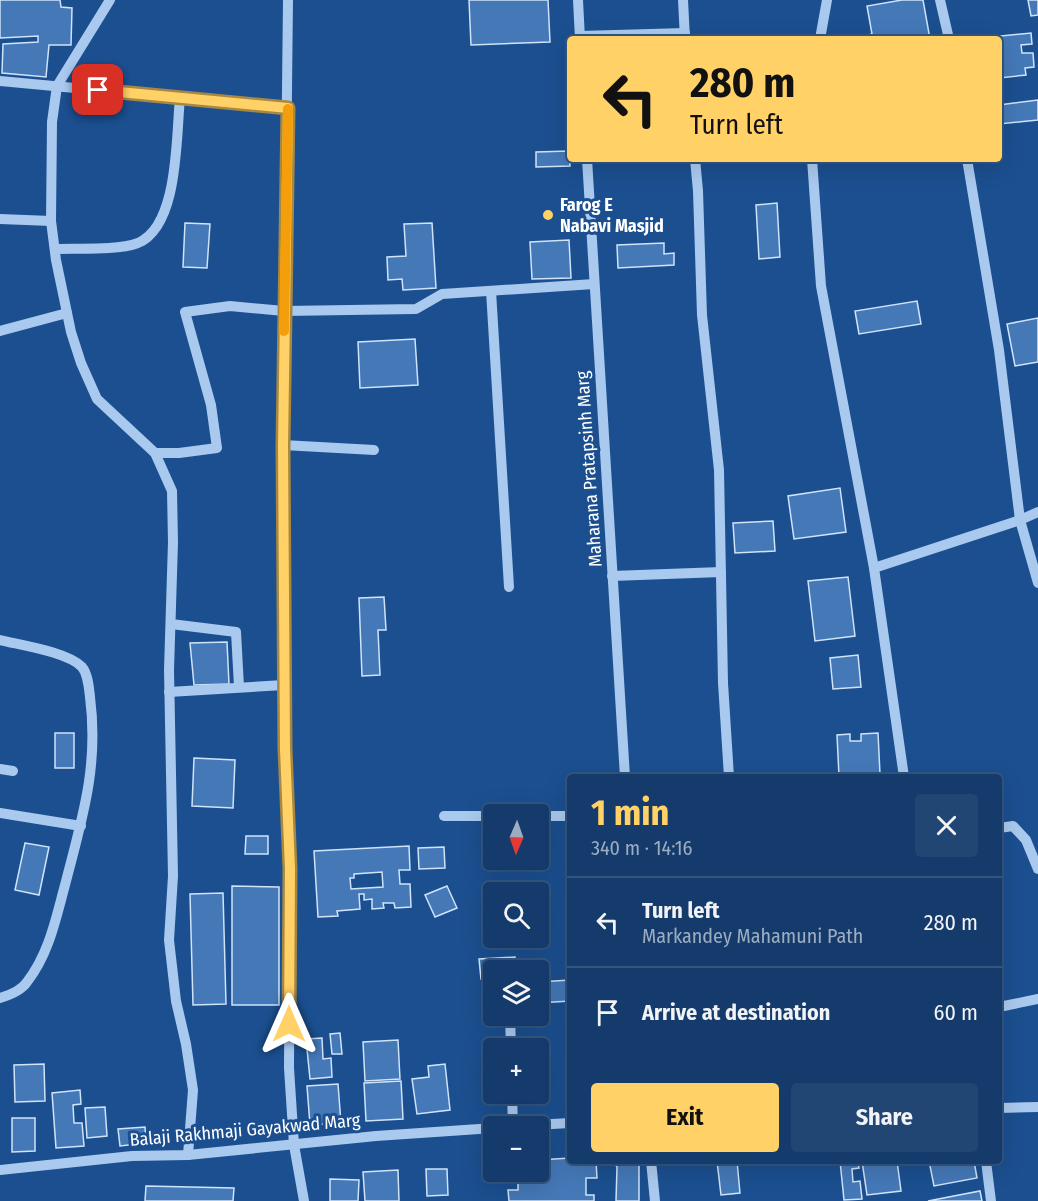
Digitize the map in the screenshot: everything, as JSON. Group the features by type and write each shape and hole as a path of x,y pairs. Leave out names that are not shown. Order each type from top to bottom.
{"street":[{"path":"110,0 57,86 52,122 51,221 67,313 81,363 97,399 155,453 172,491 170,692 173,876 169,940 176,1001 193,1090 188,1155"},
{"path":"288,0 283,446 284,685 290,869 289,1068 294,1145 304,1201"},
{"path":"578,0 580,36"},
{"path":"683,0 685,36"},
{"path":"821,36 827,0"},
{"path":"940,0 948,36"},
{"path":"0,81 288,108"},
{"path":"55,249 118,247 139,242 156,229 165,213 172,187 180,98"},
{"name":"Maharana Pratapsinh Marg","path":"587,162 625,774"},
{"path":"695,162 702,315 719,470 723,683 729,774"},
{"path":"812,162 821,286 874,568 904,774"},
{"path":"968,162 999,350 1020,520 1038,583"},
{"path":"0,219 51,221"},
{"path":"155,453 180,453 217,448 211,405 185,312 230,306 284,310 416,309 442,294 594,284"},
{"path":"491,291 509,587"},
{"path":"0,331 67,313"},
{"path":"283,446 374,450"},
{"path":"874,568 1038,512"},
{"path":"612,576 721,572"},
{"path":"171,624 236,632 239,687"},
{"path":"0,640 61,655 82,667 89,683 93,722 90,783 54,927 39,964 26,984 12,994 0,998"},
{"path":"170,692 284,685"},
{"path":"0,769 13,771"},
{"path":"0,813 81,826"},
{"path":"444,816 483,816"},
{"path":"549,816 567,816"},
{"path":"1002,828 1013,826 1026,840 1038,869"},
{"path":"1002,1006 1038,999"},
{"path":"1002,1108 1038,1107"},
{"path":"549,1124 567,1123"},
{"name":"Balaji Rakhmaji Gayakwad Marg","path":"0,1170 132,1156 188,1155 376,1136 483,1129"},
{"path":"651,1164 655,1201"},
{"path":"987,1164 991,1201"}],"building":[{"path":"0,0 60,0 61,7 72,8 71,45 49,45 46,77 2,73 3,44 38,42 38,36 0,38"},
{"path":"469,0 548,0 550,42 471,45"},
{"path":"902,0 923,0 929,36 864,36 872,34 867,6"},
{"path":"1028,0 1038,0 1038,15 1031,16"},
{"path":"1031,33 1032,44 1021,45 1022,53 1033,53 1034,67 1025,68 1026,75 1002,78 1001,36"},
{"path":"1038,100 1038,120 1002,124 1002,105"},
{"path":"567,151 567,162 570,162 570,166 536,167 536,152"},
{"path":"777,203 780,257 759,259 756,205"},
{"path":"185,223 210,224 207,268 183,267"},
{"path":"432,223 436,288 403,290 402,279 388,280 387,257 406,256 404,224"},
{"path":"569,240 571,278 532,279 530,242"},
{"path":"664,243 664,254 674,253 674,265 618,268 617,245"},
{"path":"917,301 921,324 859,334 855,311"},
{"path":"1038,318 1038,362 1015,366 1007,324"},
{"path":"415,339 418,385 360,388 358,342"},
{"path":"840,488 846,532 794,539 788,496"},
{"path":"773,521 775,551 735,553 733,523"},
{"path":"848,577 855,636 815,641 808,581"},
{"path":"384,597 386,630 378,630 380,675 362,676 359,598"},
{"path":"227,642 229,684 194,685 190,643"},
{"path":"858,655 861,687 833,689 830,658"},
{"path":"55,733 74,733 74,768 55,768"},
{"path":"878,733 880,774 839,774 837,735 850,734 850,741 861,741 861,734"},
{"path":"194,758 235,760 233,808 192,806"},
{"path":"246,836 268,836 268,854 245,854"},
{"path":"25,843 49,847 39,895 15,890"},
{"path":"409,846 410,870 399,870 400,884 410,884 411,907 395,908 394,903 383,903 384,908 372,909 372,899 364,900 364,894 359,894 360,909 337,911 338,916 318,917 314,851","holes":["382,872 383,887 351,889 350,878 354,878 354,874"]},
{"path":"444,847 445,868 419,869 418,848"},
{"path":"232,886 279,887 279,1005 232,1005"},
{"path":"447,886 457,908 435,917 425,895"},
{"path":"223,893 226,1004 193,1005 190,894"},
{"path":"515,957 515,960 483,960 483,979 481,979 479,959"},
{"path":"567,980 567,1001 549,1002 549,981"},
{"path":"340,1033 342,1054 332,1054 330,1034"},
{"path":"322,1038 323,1059 331,1058 332,1077 310,1079 306,1039"},
{"path":"398,1040 400,1079 365,1081 363,1042"},
{"path":"44,1064 45,1101 15,1102 14,1065"},
{"path":"445,1064 450,1110 417,1114 412,1079 429,1077 428,1066"},
{"path":"401,1081 403,1119 366,1121 364,1083"},
{"path":"338,1084 341,1123 310,1125 307,1086"},
{"path":"80,1090 81,1104 73,1105 74,1123 82,1123 84,1146 56,1148 52,1093"},
{"path":"105,1107 107,1136 87,1138 85,1108"},
{"path":"12,1118 35,1118 35,1151 12,1152"},
{"path":"145,1127 146,1143 120,1146 118,1129"},
{"path":"567,1158 567,1164 596,1164 597,1178 586,1178 586,1195 594,1195 594,1201 509,1201 508,1190 518,1190 518,1182 549,1182 549,1159"},
{"path":"615,1164 637,1164 639,1166 639,1201 616,1201 617,1167"},
{"path":"717,1164 737,1164 740,1193 721,1195"},
{"path":"840,1164 858,1164 859,1168 852,1169 853,1182 860,1181 862,1199 844,1200"},
{"path":"862,1164 897,1164 901,1191 867,1195"},
{"path":"930,1164 975,1164 977,1178 934,1186"},
{"path":"426,1169 447,1169 448,1195 427,1196"},
{"path":"398,1170 399,1201 365,1201 363,1172"},
{"path":"330,1179 359,1180 358,1201 330,1201"},
{"path":"146,1186 234,1188 233,1201 145,1201"},
{"path":"980,1191 982,1201 928,1201"}],"slow traffic":[{"path":"284,331 288,109"}],"place":[{"name":"Farog E Nabavi Masjid","path":"548,215"}],"route":[{"path":"98,90 288,108 283,446 285,749 290,869 289,1024"}]}
